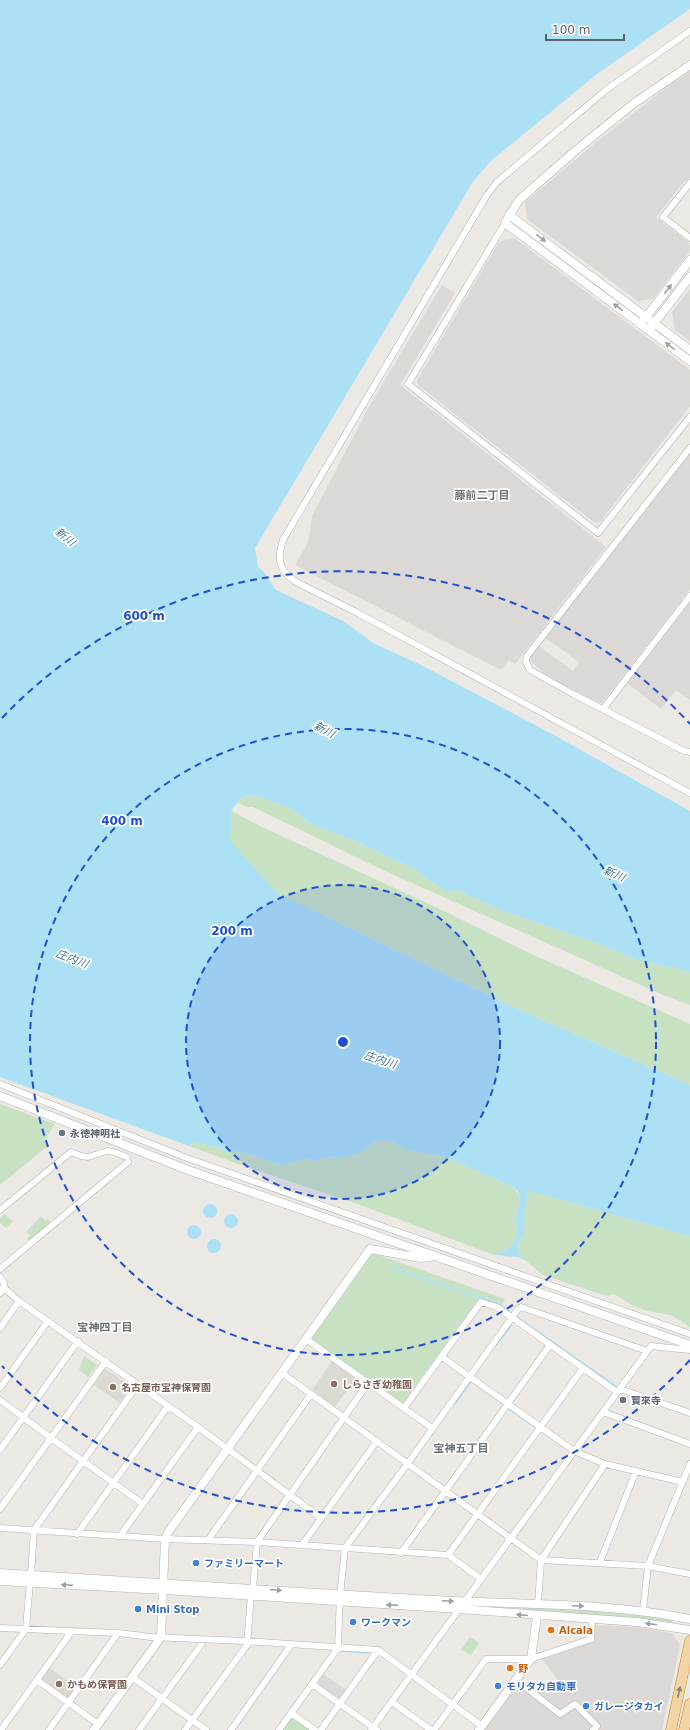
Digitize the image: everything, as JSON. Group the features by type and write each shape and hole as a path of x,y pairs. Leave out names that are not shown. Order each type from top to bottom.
{"highway":[{"path":"671,1730 690,1642"},
{"path":"684,1730 690,1704"}],"street":[{"path":"690,31 606,90 497,182 283,540 279,553 280,565 287,576 296,582 415,643 690,793"},
{"path":"690,65 633,104 575,151 519,200 408,384 598,533 690,417"},
{"path":"690,183 663,216 690,238"},
{"path":"509,215 652,327 690,361"},
{"path":"504,223 644,321"},
{"path":"644,321 690,260"},
{"path":"652,327 690,276"},
{"path":"652,327 690,350"},
{"path":"690,448 527,656 526,662 530,670 684,751 690,751"},
{"path":"603,709 690,596"},
{"path":"0,1084 186,1158 690,1334"},
{"path":"0,1096 188,1170 690,1345"},
{"path":"0,1210 71,1152 88,1157 107,1151 114,1152 128,1159 0,1269"},
{"path":"37,1680 69,1702 96,1727 161,1638 164,1587 164,1539 370,1249 421,1258 433,1256"},
{"path":"0,1277 4,1283 2,1290 106,1361 321,1518"},
{"path":"0,1328 19,1301"},
{"path":"404,1408 481,1302 497,1307 513,1315 550,1345 618,1391 690,1412"},
{"path":"279,1730 338,1648 340,1598 345,1548 408,1463 513,1315 521,1307 648,1351"},
{"path":"0,1388 48,1321"},
{"path":"306,1339 432,1428"},
{"path":"0,1450 23,1416 78,1342"},
{"path":"401,1553 550,1345"},
{"path":"312,1684 374,1729 459,1609 651,1346 690,1350"},
{"path":"442,1357 574,1451 605,1464 683,1482"},
{"path":"0,1509 106,1361"},
{"path":"448,1555 583,1368"},
{"path":"282,1373 541,1560 600,1562 648,1566 690,1574"},
{"path":"185,1730 247,1645 256,1542 368,1383"},
{"path":"0,1666 26,1629 34,1530 138,1384"},
{"path":"208,1540 311,1394"},
{"path":"0,1400 143,1504"},
{"path":"77,1534 168,1406"},
{"path":"603,1412 690,1444"},
{"path":"120,1536 198,1427"},
{"path":"302,1545 377,1441"},
{"path":"538,1604 541,1560 605,1464"},
{"path":"643,1611 648,1566 690,1464"},
{"path":"600,1562 636,1471"},
{"path":"0,1528 164,1539 256,1542 448,1555 481,1579"},
{"path":"0,1573 30,1579"},
{"path":"0,1581 30,1579 340,1598 537,1616 636,1622 690,1630"},
{"path":"340,1598 538,1604 643,1611 690,1618"},
{"path":"0,1628 118,1633 161,1638 248,1641 378,1650 481,1728 531,1659 537,1616"},
{"path":"392,1702 432,1730 486,1659 531,1659 591,1639 592,1620"},
{"path":"1,1730 72,1631"},
{"path":"49,1730 118,1633"},
{"path":"139,1730 201,1645 203,1640"},
{"path":"231,1730 291,1645"},
{"path":"320,1730 378,1650"},
{"path":"132,1677 206,1730"},
{"path":"516,1680 560,1714 575,1704 597,1726 593,1730"},
{"path":"291,1713 315,1730"}],"shaded area":[{"path":"690,71 690,178 683,183 656,217 689,243 690,251 653,299 638,301 527,219 525,202 594,144 663,90"},
{"path":"514,238 690,370 690,406 600,522 595,523 418,385 417,380 499,242"},
{"path":"442,285 455,293 400,385 606,547 515,664 509,660 501,670 295,565 308,543 312,516 371,403"},
{"path":"690,289 690,341 675,330 672,312"},
{"path":"690,453 690,589 602,703 599,703 542,674 540,669 530,661 529,658 539,646 573,671 579,662 545,638"},
{"path":"690,602 690,700 676,690 661,709 627,683"},
{"name":"しらさぎ幼稚園","path":"332,1361 356,1378 335,1407 312,1390"},
{"name":"名古屋市宝神保育園","path":"103,1369 106,1369 130,1386 119,1403 93,1384"},
{"path":"595,1625 635,1627 672,1633 680,1645 662,1730 595,1730 599,1726 575,1702 560,1712 537,1693 557,1679 542,1659 594,1642"},
{"name":"かもめ保育園","path":"49,1667 76,1687 68,1698 42,1680"},
{"path":"323,1674 346,1690 340,1698 338,1699 318,1685 317,1681"},
{"path":"519,1683 560,1715 574,1706 595,1726 591,1730 484,1730"}],"green space":[{"path":"0,689 260,826 427,903 538,957 690,1024 690,1085 513,1007 277,893"},
{"path":"253,795 288,807 313,825 348,838 415,869 428,880 447,890 457,890 503,911 594,942 642,962 690,972 690,1005 663,995 385,871 253,807 247,807 238,803 242,797"},
{"path":"0,1104 55,1124 44,1141 49,1145 0,1185"},
{"path":"375,1141 391,1141 408,1150 445,1157 511,1186 520,1197 516,1217 518,1232 513,1244 506,1250 494,1255 363,1206 189,1146 195,1142 255,1156 281,1165 307,1159 317,1161 323,1158 342,1157 360,1153"},
{"path":"529,1191 690,1236 690,1327 671,1315 647,1311 632,1305 614,1294 607,1296 543,1275 519,1255 517,1245 524,1233 524,1214"},
{"path":"4,1214 13,1221 6,1228 0,1223 0,1218"},
{"path":"41,1216 46,1221 48,1219 52,1223 30,1241 27,1239 30,1235 26,1232"},
{"path":"373,1253 505,1299 502,1305 393,1267 393,1269 479,1298 403,1403 312,1338"},
{"path":"84,1356 97,1365 88,1377 79,1370"},
{"path":"509,1606 619,1612 672,1620 671,1624 530,1611"},
{"path":"470,1637 479,1643 471,1655 461,1650"},
{"path":"291,1717 294,1717 313,1730 282,1730"}],"water":[{"path":"0,0 690,0 690,9 597,74 492,160 474,180 255,548 258,567 264,572 276,590 343,621 375,644 421,665 554,735 690,811 690,972 642,962 594,942 503,911 457,890 447,891 428,880 415,869 348,838 313,825 288,807 253,795 242,797 231,811 230,841 277,893 513,1007 690,1085 690,1236 529,1191 524,1214 524,1233 517,1245 519,1255 525,1260 517,1257 494,1255 509,1247 515,1240 517,1230 516,1218 520,1201 518,1191 511,1186 445,1157 408,1150 391,1141 375,1141 360,1153 342,1157 323,1158 317,1161 307,1159 281,1165 255,1156 195,1142 189,1146 0,1077"},
{"path":"207,1204 213,1204 217,1208 217,1214 213,1218 207,1218 203,1214 203,1208"},
{"path":"228,1214 234,1214 238,1218 238,1224 234,1228 228,1228 224,1224 224,1218"},
{"path":"191,1225 197,1225 201,1229 201,1235 197,1239 191,1239 187,1235 187,1229"},
{"path":"211,1239 217,1239 221,1243 221,1249 217,1253 211,1253 207,1249 207,1243"},
{"path":"393,1267 497,1302 617,1386 615,1387 498,1304 392,1269"}],"waterway":[{"path":"497,1344 512,1325"},
{"path":"455,1404 471,1381 480,1388"},
{"path":"508,1408 535,1427"},
{"path":"542,1432 566,1449"},
{"path":"339,1651 369,1653"}],"place":[{"name":"永徳神明社","path":"62,1133"},
{"name":"しらさぎ幼稚園","path":"334,1384"},
{"name":"名古屋市宝神保育園","path":"113,1387"},
{"name":"寳來寺","path":"623,1400"},
{"name":"ファミリーマート","path":"196,1563"},
{"name":"Mini Stop","path":"138,1609"},
{"name":"ワークマン","path":"353,1622"},
{"name":"Alcala","path":"551,1630"},
{"name":"野","path":"510,1668"},
{"name":"かもめ保育園","path":"59,1684"},
{"name":"モリタカ自動車","path":"498,1686"},
{"name":"ガレージタカイ","path":"586,1706"}],"district":[{"name":"藤前二丁目","path":"482,495"},
{"name":"宝神四丁目","path":"105,1327"},
{"name":"宝神五丁目","path":"461,1448"}],"water label":[{"name":"新川","path":"65,537"},
{"name":"新川","path":"324,730"},
{"name":"新川","path":"614,874"},
{"name":"庄内川","path":"72,959"},
{"name":"庄内川","path":"380,1060"}]}
